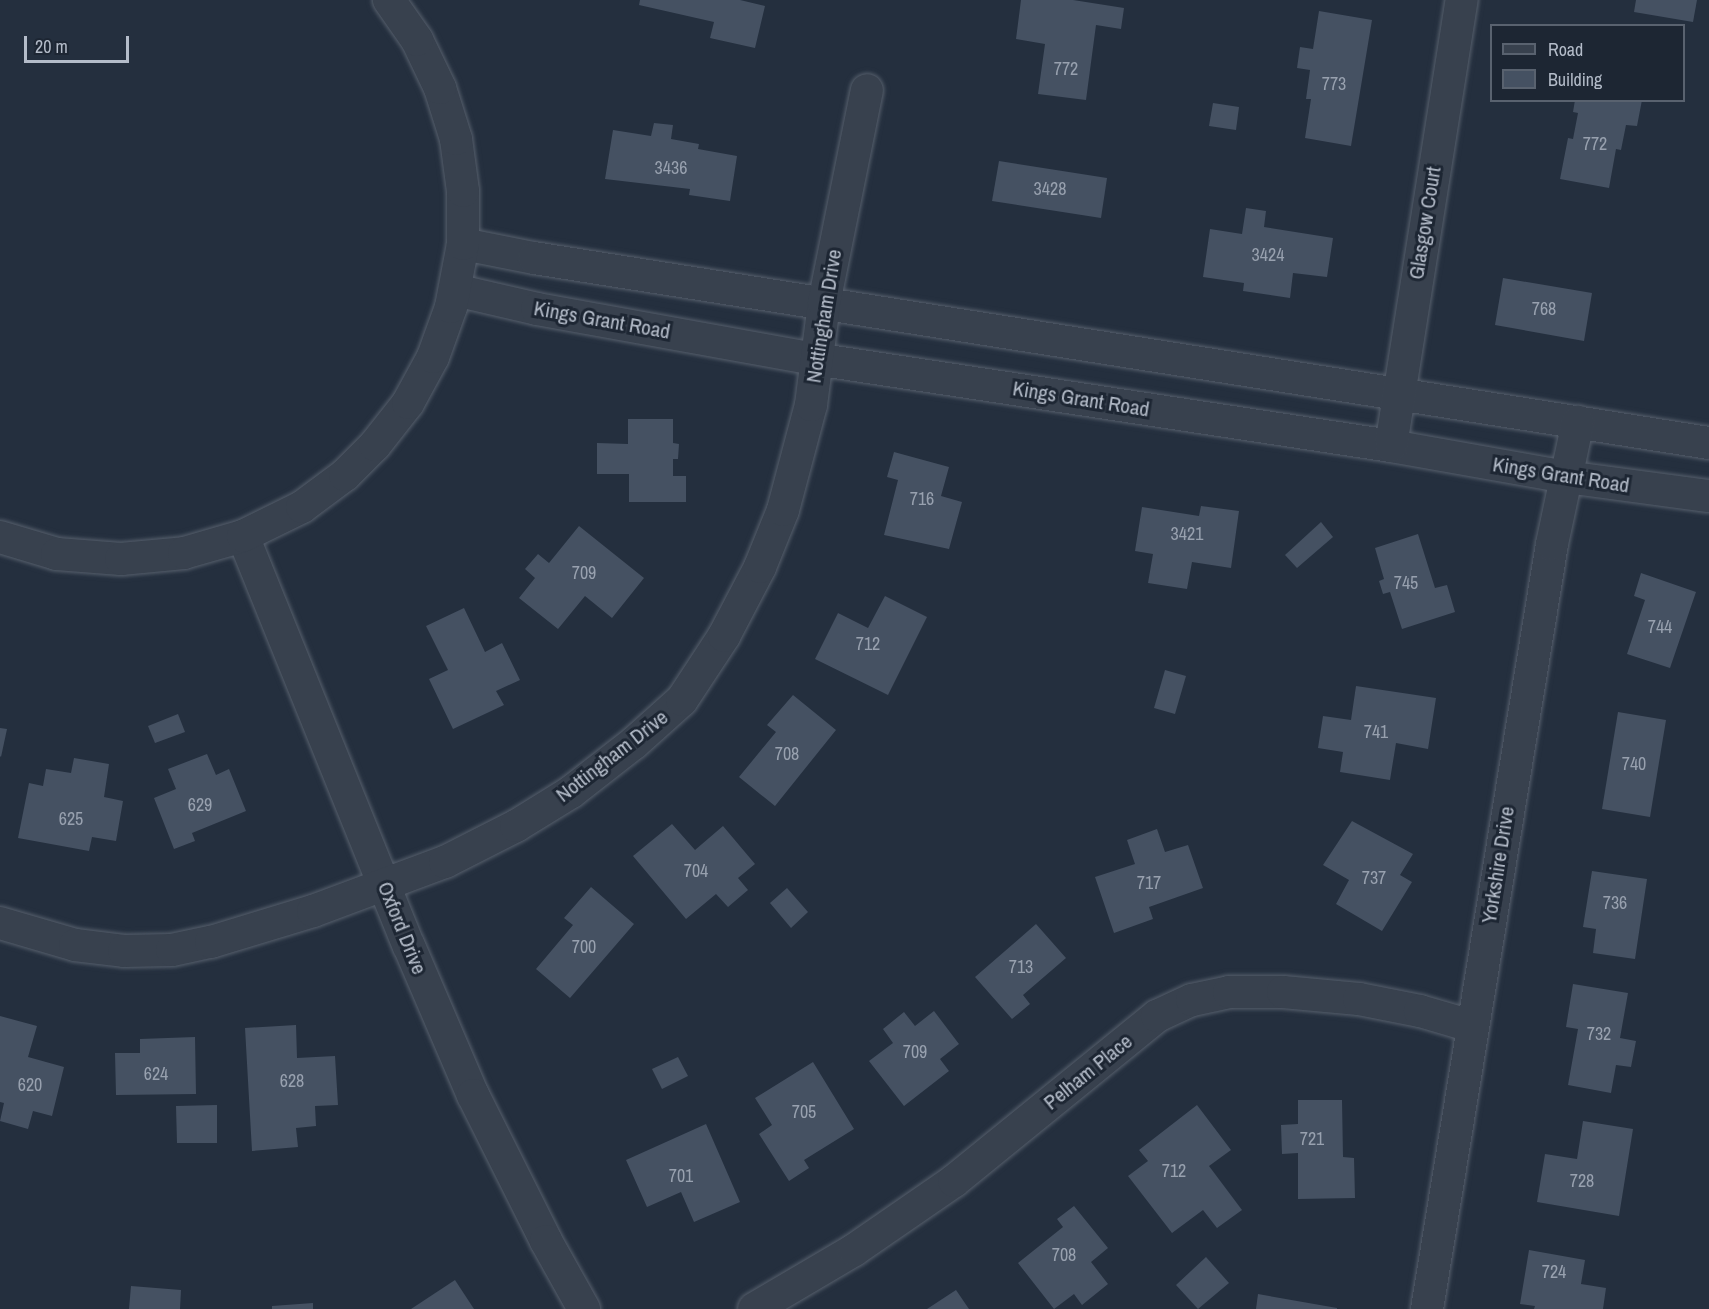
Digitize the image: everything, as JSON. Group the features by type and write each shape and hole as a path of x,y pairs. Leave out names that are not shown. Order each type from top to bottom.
{"street":[{"path":"0,537 57,554 121,560 184,553 243,536 302,507 345,475 375,445 408,403 434,357 455,290 463,244 463,191 456,139 440,88 417,40 389,0"},
{"name":"Glasgow Court","path":"1391,446 1462,0"},
{"name":"Nottingham Drive","path":"0,923 75,945 123,951 172,950 211,942 385,885 445,862 525,820 571,792 634,743 682,700 724,636 760,567 783,510 811,405 815,359 824,303 867,90"},
{"path":"463,244 1709,442"},
{"name":"Kings Grant Road","path":"455,290 537,309 815,359 1391,446 1566,477 1709,496"},
{"name":"Yorkshire Drive","path":"1427,1309 1471,1026 1552,544 1578,422"},
{"name":"Oxford Drive","path":"243,536 473,1095 546,1241 584,1309"},
{"name":"Pelham Place","path":"754,1309 854,1250 954,1181 1157,1017 1192,1000 1229,992 1283,992 1359,999 1420,1011 1471,1026"}],"building":[{"path":"640,0 740,0 765,6 755,48 710,38 714,22 639,5"},
{"path":"1021,0 1073,0 1124,8 1121,29 1096,25 1086,100 1038,94 1045,44 1016,39"},
{"path":"1636,0 1697,0 1693,22 1634,12"},
{"path":"1319,11 1372,20 1351,146 1305,138 1311,99 1306,99 1310,70 1297,68 1300,47 1313,49"},
{"path":"1575,102 1642,102 1637,126 1626,125 1621,150 1616,149 1609,188 1560,179 1568,138 1573,139 1578,113 1573,112"},
{"path":"1213,103 1239,107 1236,130 1209,126"},
{"path":"654,123 673,125 671,139 699,144 698,149 737,156 730,201 689,195 690,189 605,179 613,130 651,136"},
{"path":"999,161 1107,178 1101,218 992,201"},
{"path":"1246,208 1266,211 1264,227 1333,238 1327,277 1293,273 1290,298 1243,291 1244,283 1203,277 1210,229 1242,234"},
{"path":"1503,278 1592,293 1584,341 1495,325"},
{"path":"628,419 673,419 673,443 679,444 678,459 673,459 673,476 686,476 686,502 629,502 629,474 597,474 597,443 628,444"},
{"path":"894,452 949,467 941,496 962,502 949,549 884,535 898,480 887,477"},
{"path":"1201,506 1239,511 1231,568 1192,562 1187,589 1148,583 1153,554 1135,551 1142,507 1199,516"},
{"path":"1321,522 1333,537 1297,568 1285,555"},
{"path":"579,526 644,578 612,618 585,596 558,629 519,598 535,578 525,569 538,554 549,563"},
{"path":"1418,534 1435,588 1447,585 1455,612 1402,629 1390,592 1383,594 1379,581 1384,579 1375,548"},
{"path":"1641,573 1696,592 1670,668 1627,654 1645,600 1634,596"},
{"path":"885,596 927,617 888,695 815,659 838,613 868,628"},
{"path":"464,608 485,652 502,643 520,680 496,691 504,705 453,729 429,679 448,670 426,626"},
{"path":"1165,670 1186,676 1175,714 1154,708"},
{"path":"1356,686 1436,698 1428,749 1396,743 1390,780 1340,772 1343,752 1318,748 1323,716 1351,720"},
{"path":"793,695 836,730 775,806 739,777 776,732 767,725"},
{"path":"1618,712 1666,720 1650,817 1602,809"},
{"path":"178,714 185,732 155,743 148,726"},
{"path":"0,728 7,729 1,757 0,756"},
{"path":"207,754 216,775 229,769 246,811 192,833 195,841 174,849 154,798 176,789 168,769"},
{"path":"74,758 109,764 104,797 123,801 116,841 92,837 89,851 18,838 29,783 43,786 46,769 71,773"},
{"path":"1352,821 1413,854 1400,875 1412,882 1382,931 1336,904 1349,880 1323,865"},
{"path":"672,824 695,850 723,826 755,864 738,878 748,890 728,907 716,894 686,919 633,856"},
{"path":"1157,829 1165,852 1188,845 1203,888 1149,907 1153,919 1114,933 1095,877 1135,864 1127,840"},
{"path":"1592,871 1647,879 1635,959 1593,953 1596,929 1583,927"},
{"path":"591,887 634,924 570,998 536,969 573,925 564,918"},
{"path":"787,888 808,912 791,928 770,903"},
{"path":"1036,924 1066,958 1023,995 1030,1004 1012,1019 975,977"},
{"path":"1573,984 1628,993 1620,1038 1636,1041 1631,1067 1616,1065 1611,1093 1568,1085 1578,1029 1566,1027"},
{"path":"934,1011 959,1044 940,1059 949,1071 904,1106 869,1061 893,1043 883,1029 904,1012 915,1026"},
{"path":"0,1016 37,1026 28,1057 64,1067 52,1116 33,1111 28,1129 0,1121 4,1103 0,1102"},
{"path":"296,1025 297,1058 335,1056 338,1105 315,1106 316,1126 296,1128 298,1147 252,1151 245,1028"},
{"path":"195,1037 196,1094 116,1095 115,1053 140,1053 140,1039"},
{"path":"678,1057 688,1076 662,1089 652,1069"},
{"path":"813,1062 854,1129 804,1160 809,1168 789,1181 759,1134 772,1125 755,1098"},
{"path":"1298,1100 1342,1100 1343,1157 1354,1158 1355,1198 1298,1199 1298,1153 1282,1154 1281,1125 1298,1124"},
{"path":"217,1105 217,1143 177,1143 176,1106"},
{"path":"1197,1105 1231,1150 1209,1166 1242,1210 1217,1228 1203,1210 1172,1233 1128,1176 1148,1161 1139,1150"},
{"path":"1583,1121 1633,1129 1619,1216 1537,1202 1545,1154 1577,1159"},
{"path":"706,1124 740,1202 694,1222 681,1192 647,1207 626,1160"},
{"path":"1074,1206 1108,1248 1091,1262 1108,1284 1082,1305 1074,1294 1054,1309 1018,1263 1063,1227 1057,1219"},
{"path":"1529,1250 1585,1260 1581,1284 1606,1288 1603,1309 1534,1309 1535,1306 1520,1304"},
{"path":"1206,1257 1229,1283 1198,1309 1176,1285"},
{"path":"455,1280 474,1309 411,1309"},
{"path":"131,1286 181,1290 180,1309 129,1309"},
{"path":"956,1290 969,1309 927,1309"},
{"path":"1258,1294 1337,1308 1337,1309 1256,1309"},
{"path":"313,1303 313,1309 272,1309 272,1306"}]}
